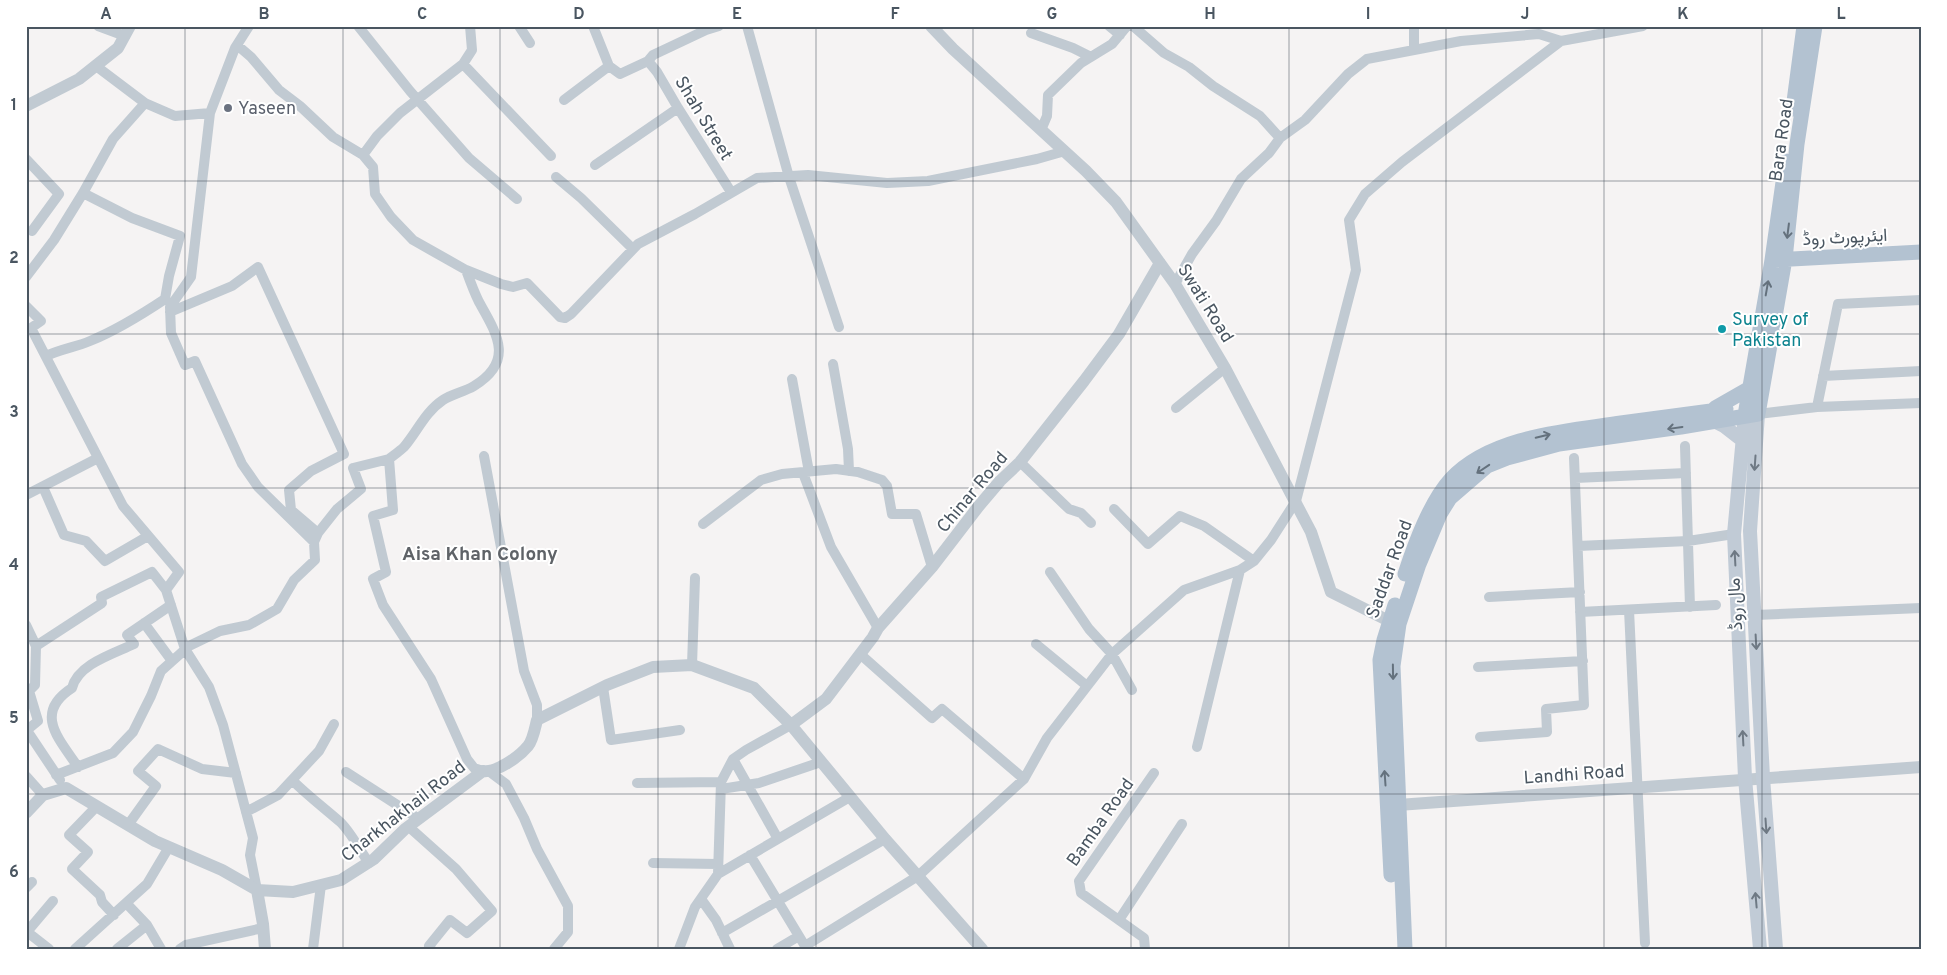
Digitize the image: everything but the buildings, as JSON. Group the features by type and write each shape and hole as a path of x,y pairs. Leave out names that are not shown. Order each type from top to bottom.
{"main road":[{"path":"1395,949 1393,666 1395,623 1440,514 1450,498 1487,466 1506,458 1559,444 1752,410 1750,388 1778,260 1804,26"},
{"name":"Bara Road","path":"1778,260 1815,26"},
{"name":"ایئرپورٹ روڈ","path":"1778,260 1921,252"},
{"name":"مال روڈ","path":"1760,949 1745,778 1734,534 1742,440 1752,410 1778,260"},
{"path":"1712,416 1750,388"},
{"name":"مال روڈ","path":"1752,410 1750,531 1763,777 1776,949"},
{"path":"1712,416 1742,440"},
{"path":"1393,805 1405,949"}],"street":[{"path":"26,106 79,79 118,48 128,31 98,26"},
{"path":"249,26 237,45 210,113 191,277 170,307 171,333 185,365 194,361 242,464 258,487 316,538"},
{"path":"358,26 418,100 469,158 517,199"},
{"path":"363,155 377,136 400,113 463,64 472,50 470,26"},
{"path":"519,26 530,43"},
{"path":"593,26 610,66 620,74 648,61 653,55 705,28 719,26"},
{"path":"747,26 789,177 839,327"},
{"name":"Swati Road","path":"931,26 952,49 1065,152 1116,202 1175,284 1225,368 1311,532 1331,592 1395,623"},
{"path":"1109,26 1120,35"},
{"path":"1041,130 1047,116 1048,95 1081,64 1112,44 1128,26"},
{"path":"1133,26 1164,53 1189,67 1213,86 1260,116 1280,138"},
{"path":"1414,26 1414,49"},
{"path":"750,855 805,946 918,876 1024,779 1046,738 1112,654 1184,590 1240,570 1254,561 1271,540 1296,501 1356,270 1349,220 1365,194 1402,162 1561,41 1619,28 1643,26"},
{"path":"1031,33 1073,48 1091,57"},
{"path":"1175,284 1192,254 1216,221 1241,179 1269,153 1280,138 1304,120 1348,74 1367,59 1461,41 1538,34 1561,41"},
{"path":"237,45 251,57 279,90 300,106 333,137 363,155 373,167 375,194 391,217 413,240 466,270 501,284 513,287 527,283 560,317 565,318 638,244 757,178 808,175 887,183 928,181 1065,152"},
{"name":"Shah Street","path":"648,61 657,72 731,192"},
{"path":"463,64 552,156"},
{"path":"96,66 145,103 175,116 210,113"},
{"path":"564,100 610,66"},
{"path":"26,277 54,240 113,139 145,103"},
{"path":"595,165 678,108"},
{"path":"26,158 59,194 32,231"},
{"path":"556,177 581,198 633,249"},
{"path":"46,356 89,342 120,327 165,299 180,236 132,218 83,193"},
{"name":"Chinar Road","path":"791,725 826,699 878,628 932,567 1000,481 1020,462 1118,334 1160,263"},
{"path":"170,312 232,286 258,267 344,454 311,471 289,490 291,510 316,538"},
{"path":"56,775 112,753 133,732 152,696 161,671 185,649 220,631 248,625 277,609 294,580 315,560 316,538 337,508 361,489 353,468 389,459 403,447 421,422 442,400 474,386 493,371 500,356 499,342 492,323 478,300 466,270"},
{"path":"1817,407 1838,304 1921,300"},
{"path":"26,306 41,321 31,328 122,506 179,572 166,590"},
{"path":"833,364 848,449 849,470"},
{"path":"1176,408 1225,368"},
{"path":"1823,376 1921,371"},
{"path":"792,379 806,472 831,547 878,628"},
{"path":"1752,410 1921,403"},
{"path":"1685,446 1690,607"},
{"path":"484,456 524,671 537,705 537,720 602,687 653,667 692,664 754,688 791,725 885,839 982,949"},
{"path":"26,495 98,458"},
{"path":"1480,737 1547,732 1546,709 1584,705 1574,458"},
{"path":"389,459 394,510 373,516 386,572 373,579 383,605 431,679 467,759 474,768 486,771 506,784 524,818 537,849 568,906 568,932 560,946"},
{"path":"1020,462 1069,509 1080,513 1091,523"},
{"path":"703,524 761,480 782,474 836,469 849,470 882,480 887,486 892,514 916,514 932,567"},
{"path":"1575,478 1686,473"},
{"path":"43,487 64,534 86,540 106,561 148,536"},
{"path":"1114,509 1148,544 1180,516 1204,526 1254,561"},
{"path":"1578,546 1688,541 1734,534"},
{"path":"1197,747 1240,570"},
{"path":"36,646 102,603 101,597 152,572 166,590 185,649 209,687 223,725 253,838 250,855 264,928 265,949"},
{"path":"1050,572 1088,629 1112,654 1132,690"},
{"path":"692,664 695,578"},
{"path":"1489,597 1580,592"},
{"path":"78,767 51,726 52,709 64,693 72,688 74,679 92,663 134,644 126,635 171,604"},
{"path":"1580,612 1716,605"},
{"path":"1754,615 1921,608"},
{"path":"1629,610 1645,943"},
{"path":"144,623 172,661"},
{"path":"26,625 36,646 34,685 29,691 38,721 27,729 66,788 43,795 28,807"},
{"path":"1036,644 1087,686"},
{"path":"860,654 932,718 942,709 1024,779"},
{"path":"1478,667 1583,661"},
{"path":"602,687 611,740 680,730"},
{"name":"Charkhakhail Road","path":"66,788 155,841 222,870 257,890 293,892 341,880 369,863 419,819 486,771 508,763 528,746 537,720"},
{"path":"246,812 278,795 319,751 334,724"},
{"path":"680,949 696,907 718,869 721,786 733,759 791,725"},
{"path":"128,825 156,786 138,771 158,748 202,769 236,773"},
{"path":"733,759 778,839"},
{"path":"637,783 747,786 821,762"},
{"name":"Landhi Road","path":"1393,805 1639,788 1745,778 1921,767"},
{"path":"346,772 419,819"},
{"name":"Bamba Road","path":"1146,949 1144,938 1081,893 1079,881 1154,773"},
{"path":"26,776 43,795"},
{"path":"292,780 340,822 369,863"},
{"path":"653,863 718,869 750,855 850,797"},
{"path":"98,806 69,835 88,852 72,869 100,895 102,902 114,915"},
{"path":"1119,920 1182,824"},
{"path":"409,827 456,869 492,911 467,933 450,920 429,946 431,949"},
{"path":"722,933 885,839"},
{"path":"75,949 147,884 169,847"},
{"path":"313,949 321,885"},
{"path":"701,898 730,949"},
{"path":"49,949 27,932 53,901"},
{"path":"127,904 148,925 161,949"},
{"path":"117,949 148,925"},
{"path":"180,949 264,928"},
{"path":"777,949 799,936"}],"place":[{"name":"Yaseen","path":"228,108"},
{"name":"Survey of Pakistan","path":"1722,329"}],"district":[{"name":"Aisa Khan Colony","path":"480,553"}]}
